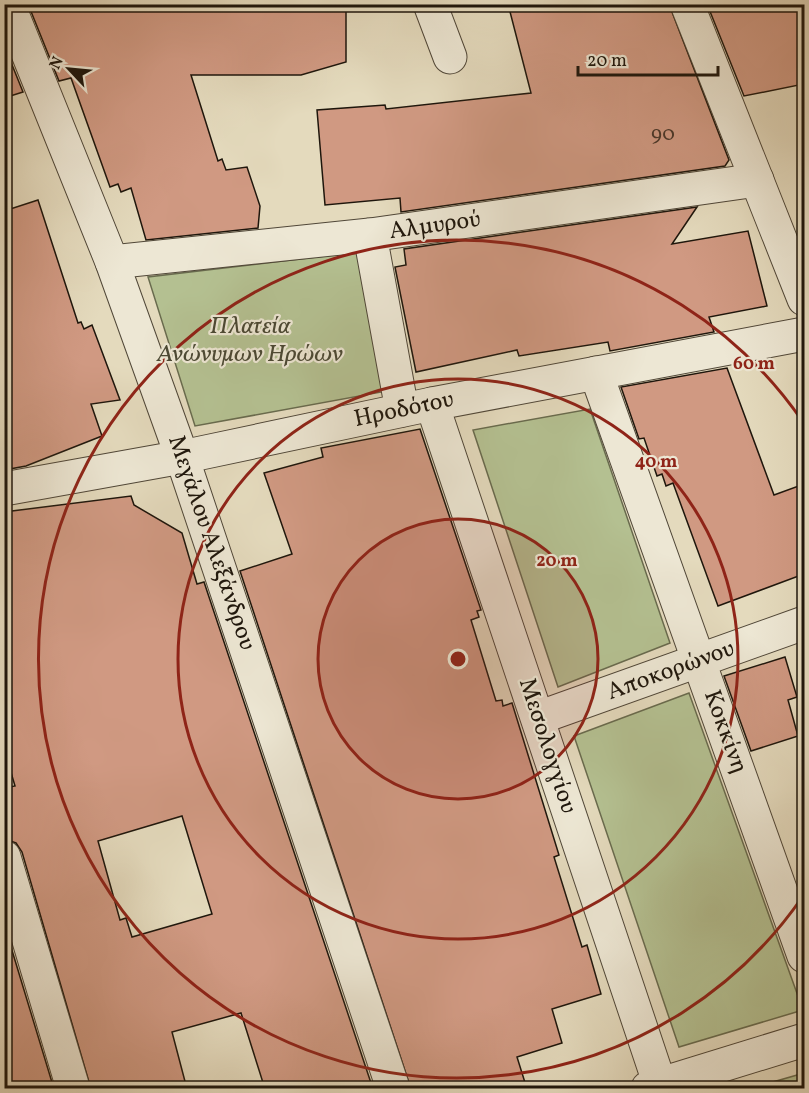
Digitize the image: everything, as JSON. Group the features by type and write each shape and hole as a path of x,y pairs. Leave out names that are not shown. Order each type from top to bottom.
{"street":[{"name":"Μεγάλου Αλεξάνδρου","path":"8,4 112,262 182,457 393,1089"},
{"path":"430,4 450,57"},
{"path":"687,4 804,299"},
{"name":"Αλμυρού","path":"112,262 370,235 757,180"},
{"name":"Μεσολογγίου","path":"370,235 417,407 538,718 656,1087"},
{"name":"Ηροδότου","path":"4,489 182,457 417,407 804,334"},
{"name":"Κοκκίνη","path":"596,373 804,956"},
{"name":"Αποκορώνου","path":"538,718 804,622"},
{"path":"4,857 73,1089"},
{"path":"656,1087 804,1040"}],"green space":[{"name":"Πλατεία Ανώνυμων Ηρώων","path":"359,252 387,391 195,426 148,277"},
{"path":"590,409 670,643 558,687 473,430"},
{"path":"689,693 803,1010 679,1047 574,736"},
{"path":"804,1073 804,1088 752,1088"}],"building":[{"path":"28,4 346,4 346,62 301,75 191,75 218,161 222,159 226,170 247,167 260,206 258,228 146,240 131,188 121,192 118,184 110,187 71,78 59,81"},
{"path":"508,4 669,4 729,160 725,166 401,212 400,198 325,205 317,110 385,105 386,109 531,93"},
{"path":"707,4 804,4 804,84 744,96"},
{"path":"4,45 23,92 4,98"},
{"path":"38,200 78,323 81,322 84,329 92,325 120,400 91,404 102,436 26,466 4,470 4,211"},
{"path":"697,207 672,244 748,231 767,306 709,317 714,332 610,351 608,342 519,356 517,350 416,372 395,267 406,265 404,249"},
{"path":"727,368 774,495 804,484 804,574 718,606 673,483 666,486 662,474 657,476 644,438 639,439 621,387"},
{"path":"420,429 481,610 477,611 479,617 471,620 496,701 502,700 503,706 512,703 559,855 554,857 582,947 587,945 601,994 552,1009 562,1043 517,1057 527,1089 411,1089 240,571 292,554 264,473 323,457 321,448"},
{"path":"131,496 134,505 182,533 197,584 204,582 373,1089 265,1089 241,1013 172,1032 187,1089 91,1089 22,852 16,843 4,839 4,788 15,786 4,749 4,512","holes":["182,816 212,914 132,937 126,918 120,920 98,841"]},
{"path":"785,657 797,697 788,700 798,736 751,751 724,676"},
{"path":"4,924 54,1089 4,1089"}]}
